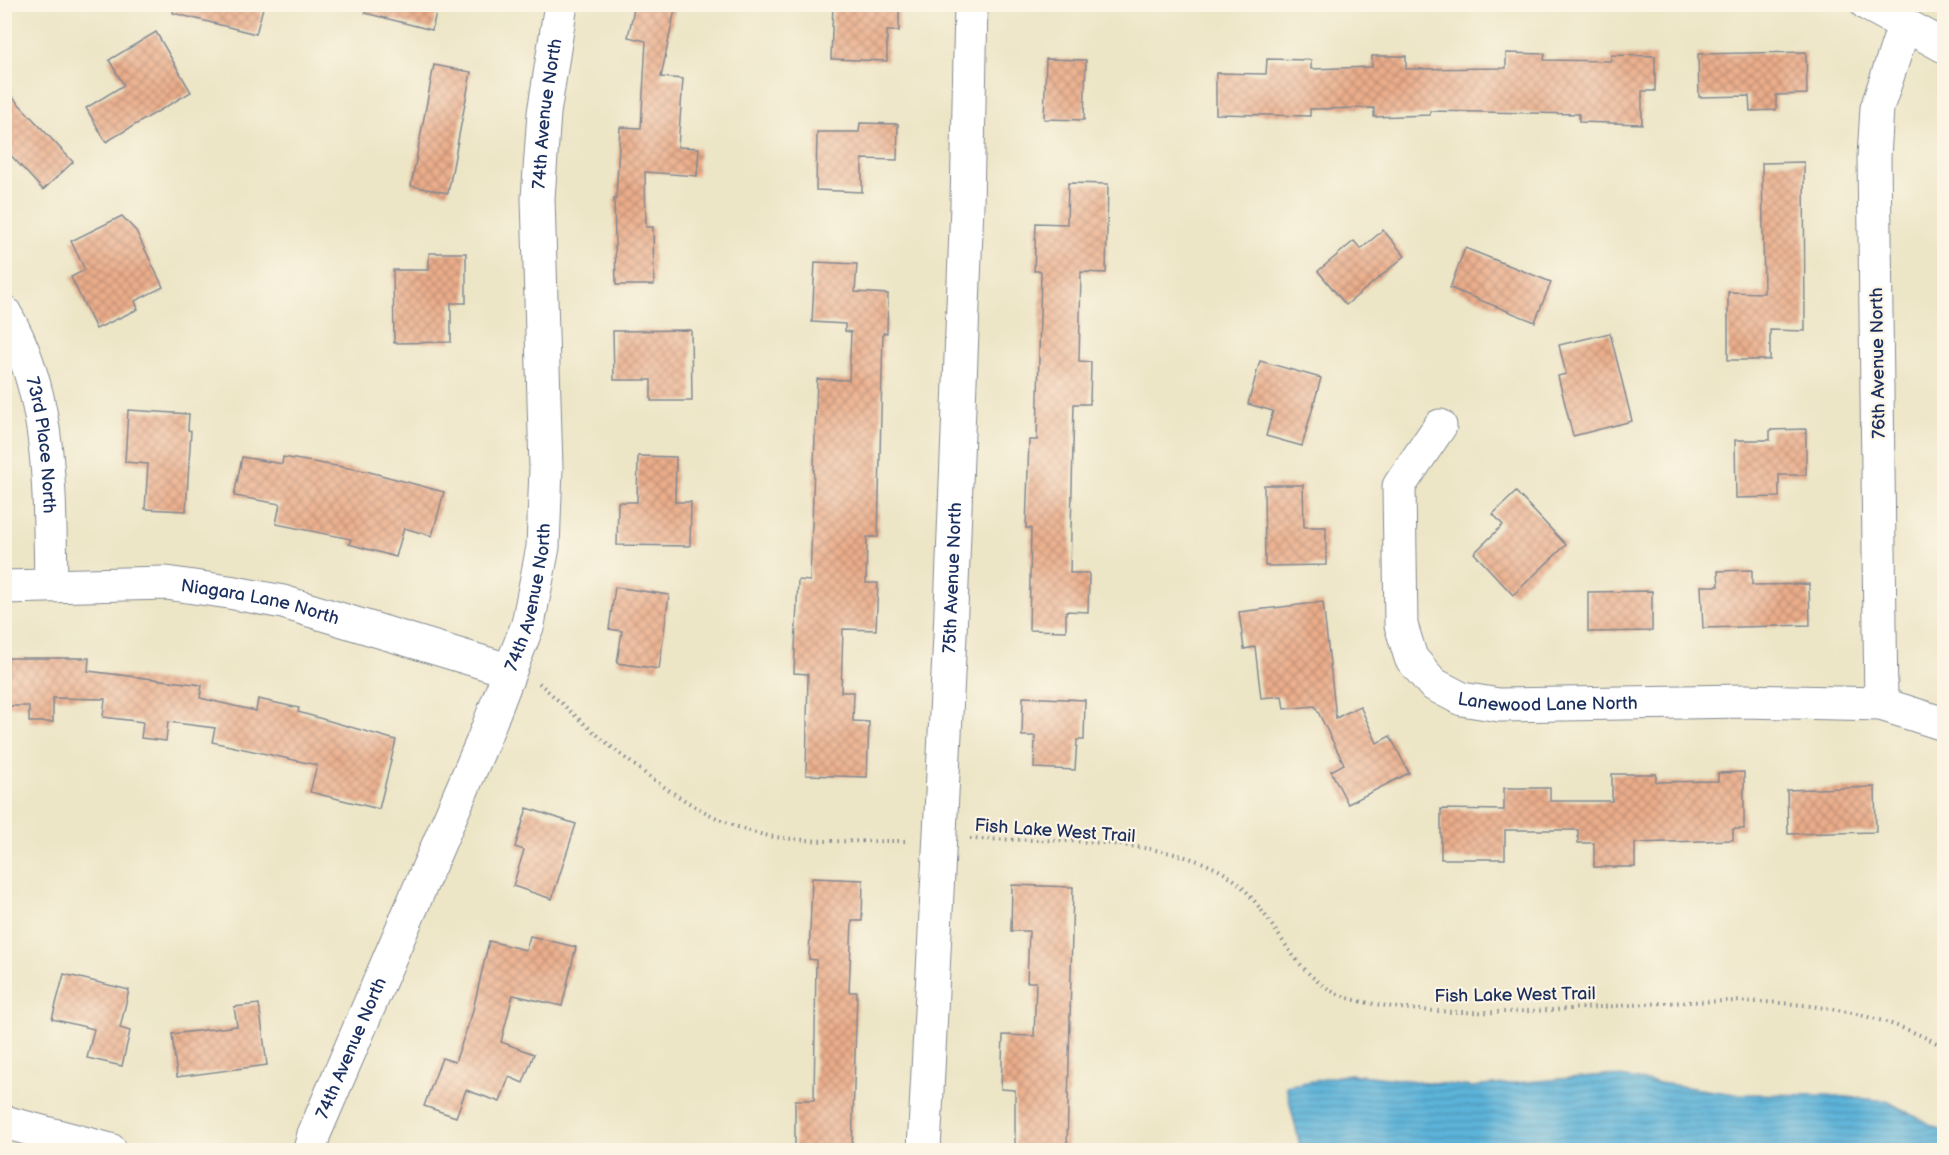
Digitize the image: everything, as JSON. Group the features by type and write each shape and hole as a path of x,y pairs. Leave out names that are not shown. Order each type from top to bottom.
{"street":[{"name":"74th Avenue North","path":"310,1150 314,1134 482,743 508,670 528,624 543,547 546,468 538,198 544,113 561,4"},
{"name":"75th Avenue North","path":"924,1150 940,840 967,206 970,4"},
{"path":"1867,4 1944,46"},
{"name":"76th Avenue North","path":"1881,704 1874,158 1877,108 1904,26"},
{"name":"73rd Place North","path":"4,312 16,332 37,390 48,449 51,585"},
{"name":"Lanewood Lane North","path":"1440,426 1399,486 1401,625 1411,658 1433,684 1462,699 1499,705 1744,701 1881,704 1944,724"},
{"name":"Niagara Lane North","path":"4,587 166,583 283,602 508,670"},
{"path":"4,1122 110,1150"}],"path":[{"name":"Fish Lake West Trail","path":"508,670 534,678 612,749 682,798 741,827 774,837 844,841 1091,843 1183,855 1214,867 1239,885 1302,968 1322,985 1354,1000 1428,1011 1484,1012 1595,1006 1782,1003 1871,1017 1917,1033 1944,1047"}],"water":[{"path":"1350,1074 1472,1087 1605,1075 1734,1094 1826,1095 1887,1101 1944,1132 1944,1150 1301,1150 1286,1086"}],"building":[{"path":"174,4 264,4 256,34 173,13"},
{"path":"366,4 438,4 432,30 365,13"},
{"path":"635,4 676,4 661,77 683,79 678,147 699,148 697,176 645,172 646,227 653,227 654,285 616,285 614,199 616,199 620,127 641,128 646,41 628,37"},
{"path":"833,4 899,4 899,31 887,31 887,61 831,59"},
{"path":"156,32 191,92 106,142 86,108 124,85 109,60"},
{"path":"1806,52 1807,94 1776,95 1776,110 1750,111 1749,96 1699,97 1698,54"},
{"path":"1506,53 1545,54 1544,60 1611,61 1611,55 1655,56 1655,91 1642,91 1642,124 1579,122 1579,114 1430,111 1430,115 1374,117 1374,108 1310,109 1310,116 1216,114 1216,73 1266,74 1267,59 1311,60 1311,69 1372,67 1372,56 1406,56 1406,69 1506,68"},
{"path":"1046,59 1086,60 1084,120 1044,119"},
{"path":"434,65 471,72 448,193 411,186"},
{"path":"4,88 73,162 43,190 4,148"},
{"path":"860,123 898,124 897,160 862,159 862,192 816,190 817,132 859,132"},
{"path":"1804,162 1805,331 1770,330 1770,360 1728,360 1728,292 1764,293 1762,163"},
{"path":"1068,183 1108,184 1106,273 1081,272 1079,361 1091,362 1090,404 1074,404 1070,573 1089,573 1088,612 1066,611 1066,631 1029,630 1031,528 1026,528 1029,440 1037,440 1041,271 1034,271 1036,223 1067,224"},
{"path":"122,216 136,231 163,287 135,301 138,309 96,329 71,277 85,270 71,241"},
{"path":"1383,230 1405,256 1346,305 1318,271 1354,241 1361,249"},
{"path":"1465,248 1551,282 1535,322 1450,288"},
{"path":"429,253 466,253 466,303 451,303 451,342 394,343 393,270 429,270"},
{"path":"815,262 857,264 855,292 888,294 887,333 883,333 878,537 867,537 866,583 878,583 876,630 843,629 841,692 854,692 853,721 869,722 867,777 806,775 808,674 794,673 798,580 810,581 817,379 849,380 851,332 845,331 845,324 812,322"},
{"path":"691,330 692,401 651,401 651,380 614,380 613,331"},
{"path":"1610,333 1632,421 1573,436 1558,376 1566,374 1559,345"},
{"path":"1260,361 1321,378 1302,446 1266,436 1273,411 1248,404"},
{"path":"128,410 189,414 188,430 191,431 186,511 145,509 148,464 125,462"},
{"path":"1806,429 1806,475 1779,475 1779,497 1736,498 1735,440 1770,440 1770,430"},
{"path":"638,456 676,457 675,502 691,502 690,546 617,545 618,502 637,502"},
{"path":"242,457 282,464 283,457 366,471 444,492 432,536 404,528 396,557 349,544 351,539 276,524 280,504 234,496"},
{"path":"1264,485 1303,485 1304,527 1326,527 1326,565 1265,566"},
{"path":"1516,492 1566,545 1513,595 1474,553 1503,525 1493,514"},
{"path":"1752,570 1752,585 1809,584 1810,625 1703,628 1701,586 1719,586 1718,571"},
{"path":"615,587 669,595 659,669 617,663 622,631 609,629"},
{"path":"1652,591 1652,631 1588,632 1588,592"},
{"path":"1323,602 1336,718 1360,706 1377,743 1390,736 1409,773 1348,804 1331,771 1344,764 1315,706 1284,709 1282,696 1261,698 1255,647 1244,649 1239,612"},
{"path":"8,658 89,658 88,671 202,685 200,698 256,711 258,699 299,708 298,712 396,740 379,809 310,792 317,765 212,742 215,728 168,722 166,741 141,738 143,722 103,717 105,699 53,698 53,722 29,722 29,706 7,706"},
{"path":"1023,697 1085,700 1084,740 1077,740 1075,770 1034,768 1035,736 1022,736"},
{"path":"1744,772 1744,829 1733,829 1733,840 1635,843 1635,867 1594,867 1594,843 1578,843 1578,830 1505,830 1505,859 1441,859 1441,809 1504,810 1504,788 1550,788 1550,801 1612,801 1612,774 1656,774 1656,782 1718,781 1718,773"},
{"path":"1875,787 1876,832 1788,834 1787,790"},
{"path":"527,808 576,824 552,899 513,886 524,850 515,847"},
{"path":"812,878 863,880 862,921 852,921 849,992 857,992 852,1150 795,1150 795,1100 814,1100 816,960 809,959"},
{"path":"1012,885 1073,887 1067,1150 1015,1150 1015,1090 1001,1089 1003,1035 1034,1036 1036,982 1027,982 1029,931 1011,931"},
{"path":"530,936 576,947 562,1006 513,995 501,1042 534,1054 523,1083 509,1077 500,1102 466,1090 456,1117 424,1106 442,1058 455,1062 472,1014 489,941 526,950"},
{"path":"64,974 129,990 120,1028 130,1031 122,1066 87,1058 94,1029 52,1019"},
{"path":"259,1004 267,1065 177,1077 172,1034 237,1026 234,1007"}]}
